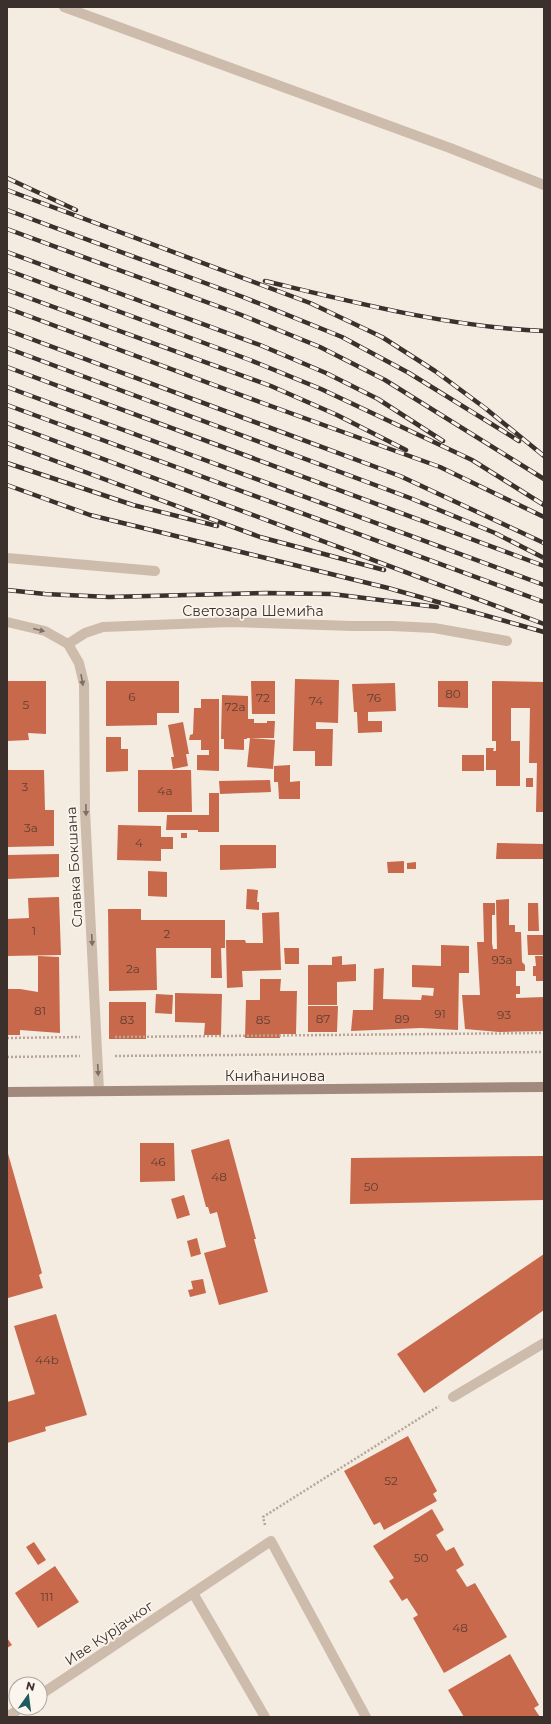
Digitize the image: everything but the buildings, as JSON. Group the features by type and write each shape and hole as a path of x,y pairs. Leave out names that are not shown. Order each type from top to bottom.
{"main road":[{"name":"Книћанинова","path":"7,1092 544,1087"}],"street":[{"path":"64,7 544,185"},
{"path":"7,558 155,571"},
{"path":"7,622 45,631 68,644"},
{"name":"Светозара Шемића","path":"68,644 85,633 104,627 230,622 434,628 507,641"},
{"name":"Славка Бокшана","path":"68,644 79,663 84,684 85,811 99,1091"},
{"path":"453,1397 544,1343"},
{"path":"271,1541 366,1717"},
{"name":"Иве Курјачког","path":"48,1690 271,1541"},
{"path":"193,1593 265,1717"}],"path":[{"path":"7,1038 544,1033"},
{"path":"7,1057 544,1052"},
{"path":"271,1541 263,1517 453,1397"}],"railway":[{"path":"7,178 76,210"},
{"path":"7,190 310,303 382,337 435,371 485,408 544,456"},
{"path":"7,210 243,297 342,337 409,373 519,441"},
{"path":"7,229 239,314 320,347 385,380 544,479"},
{"path":"7,252 260,345 326,373 378,399 443,441"},
{"path":"7,270 250,360 321,389 472,460 544,505"},
{"path":"265,281 403,313 473,325 544,331"},
{"path":"7,290 271,386 337,415 406,450"},
{"path":"7,308 440,467 544,517"},
{"path":"7,330 400,476 544,543"},
{"path":"7,348 410,498 495,533 544,558"},
{"path":"7,367 544,566"},
{"path":"7,387 544,585"},
{"path":"7,405 544,602"},
{"path":"7,423 544,624"},
{"path":"7,443 260,537 384,570"},
{"path":"7,463 133,505 217,526"},
{"path":"7,485 90,515 388,588 544,632"},
{"path":"7,590 45,594 109,597 267,593 332,594 437,607"}]}
